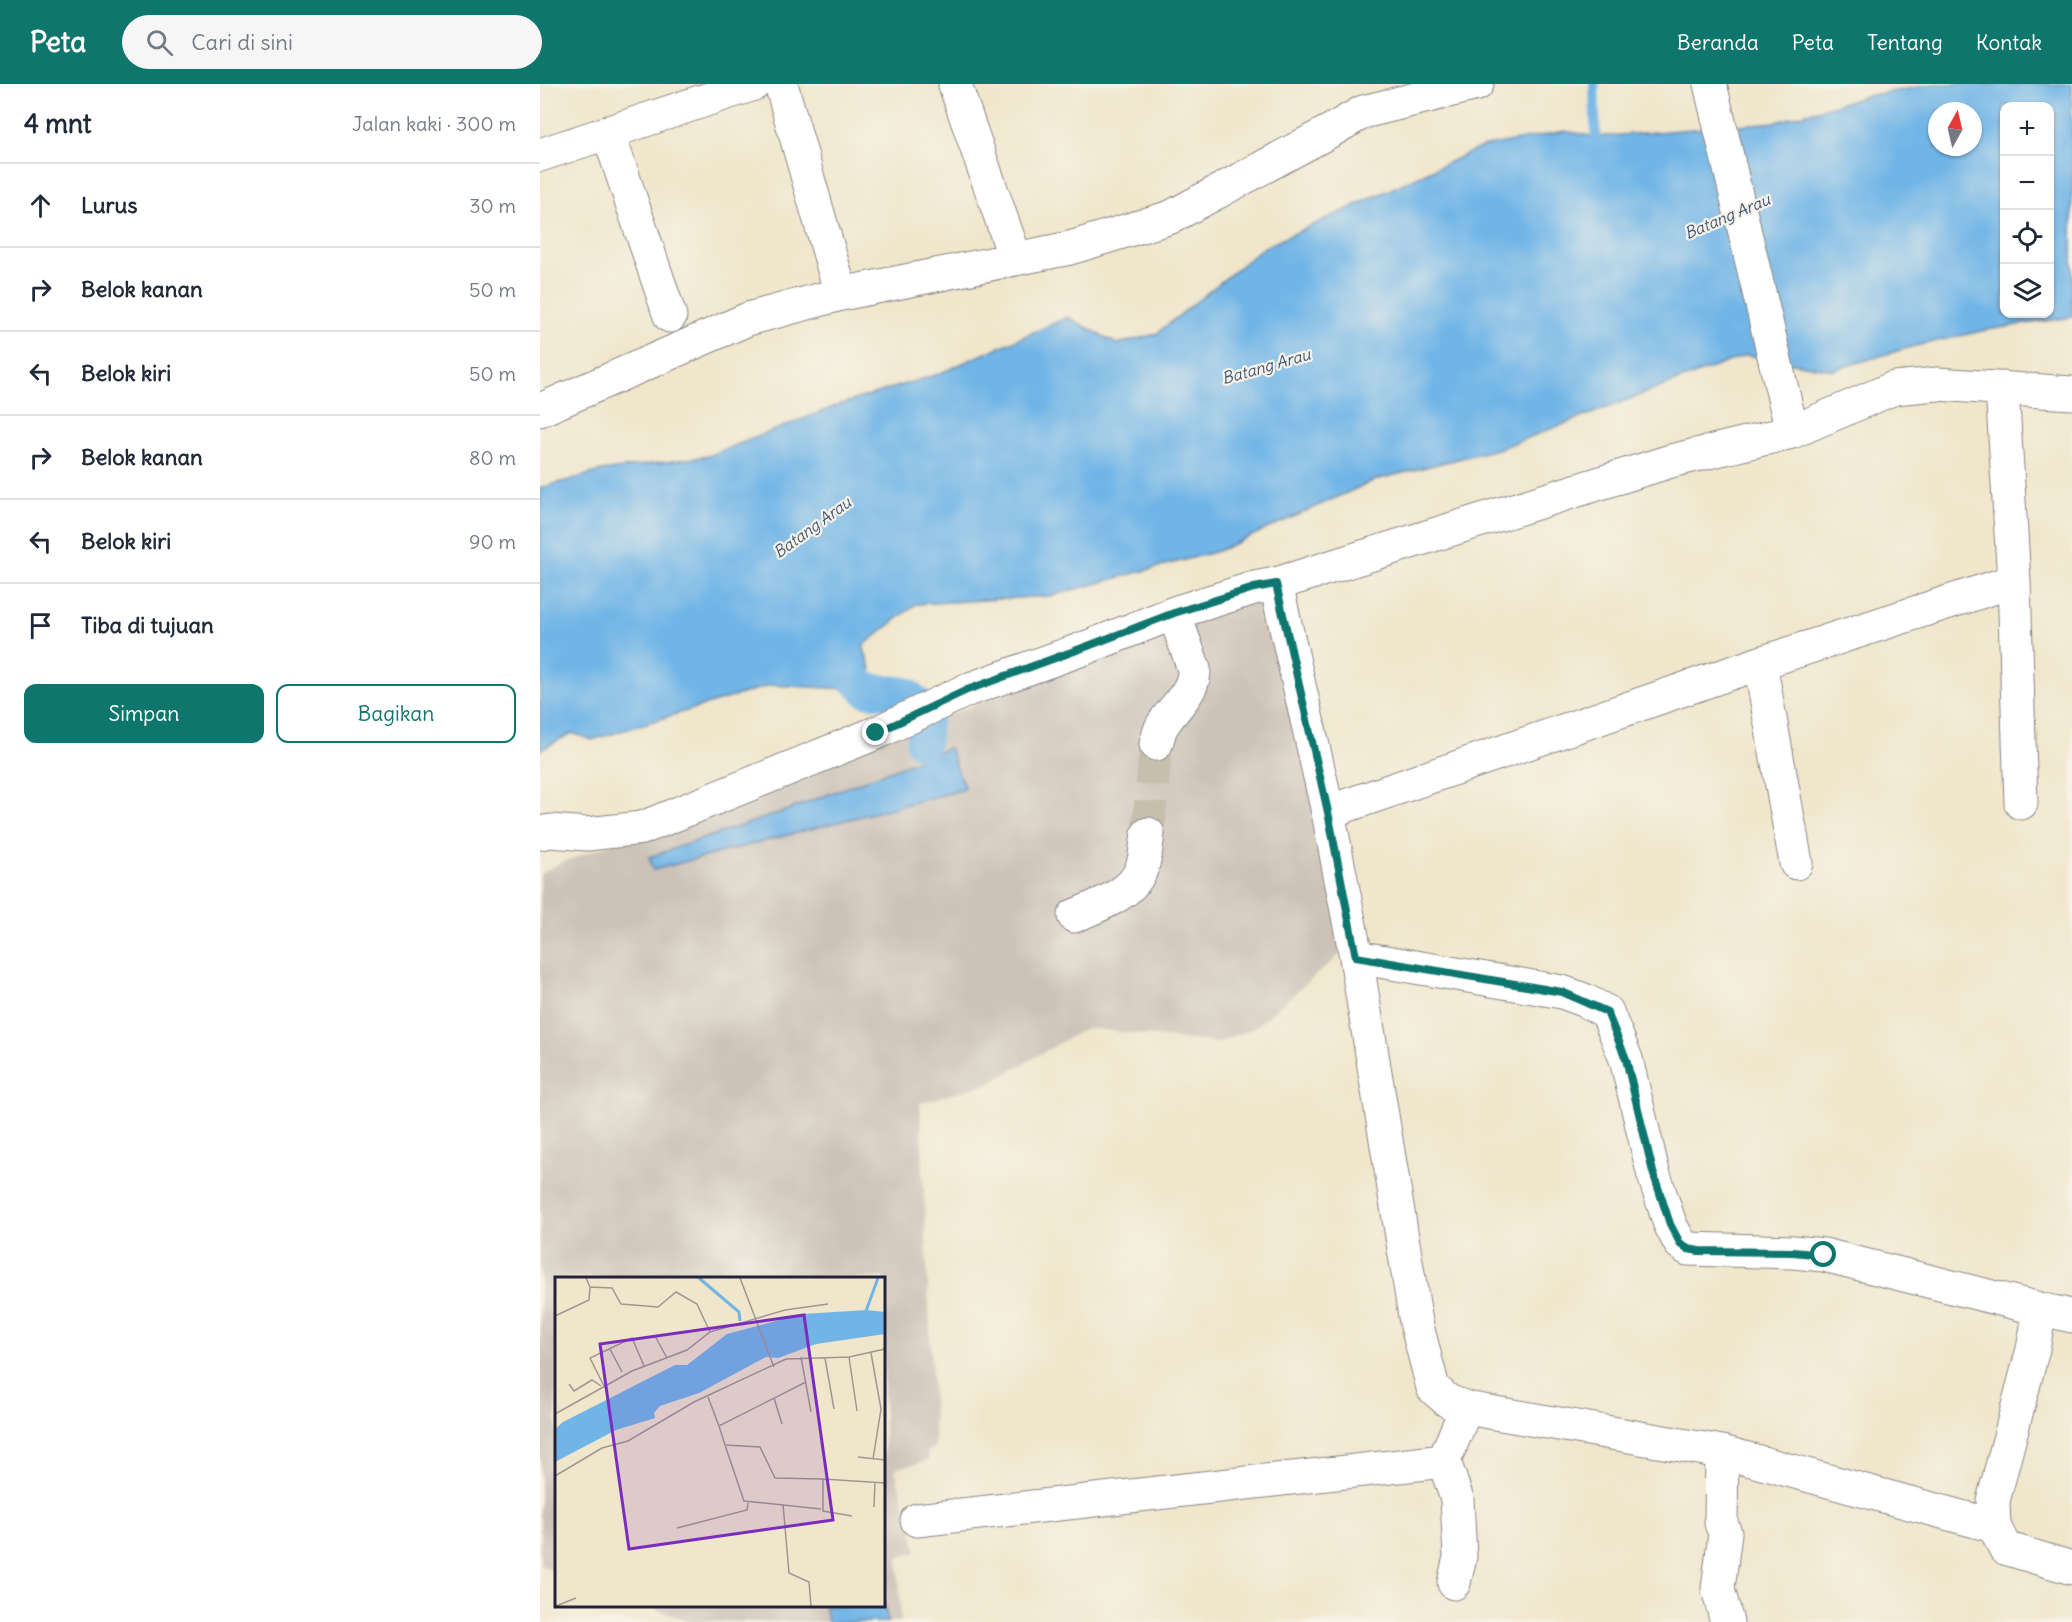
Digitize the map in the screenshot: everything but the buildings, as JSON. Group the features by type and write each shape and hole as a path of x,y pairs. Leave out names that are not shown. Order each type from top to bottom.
{"street":[{"path":"540,155 754,84"},
{"path":"781,84 841,294"},
{"path":"540,410 748,319 841,294 1070,248 1171,217 1332,130 1360,98 1477,84"},
{"path":"1710,84 1789,420"},
{"path":"955,85 1015,258"},
{"path":"608,132 670,316"},
{"path":"540,833 551,831 587,834 642,828 876,733 967,690 1174,613 1254,588 1276,584 1671,461 1789,420 1894,388 1937,384 2072,393"},
{"path":"2002,388 2014,581 2021,803"},
{"path":"1328,812 1760,663 2014,581"},
{"path":"1276,584 1328,812 1356,957 1416,1322 1433,1388 1448,1401 1466,1407 1722,1452 1994,1526"},
{"path":"1156,744 1161,728 1182,700 1195,675 1174,613"},
{"path":"1760,663 1796,862"},
{"path":"1074,916 1113,898 1133,884 1142,867 1148,834"},
{"path":"1356,957 1562,992 1607,1012 1626,1059 1653,1172 1670,1224 1680,1243 1688,1249 1824,1255 2072,1317"},
{"path":"2040,1309 2033,1349 1993,1501 1994,1526 2005,1548 2072,1568"},
{"path":"1454,1582 1460,1557 1457,1499 1444,1461 1466,1407"},
{"path":"1722,1452 1721,1523 1725,1533 1718,1589 1727,1622"},
{"path":"917,1520 1444,1461"}],"shaded area":[{"path":"1264,594 1349,947 1254,1028 1217,1043 1086,1028 990,1083 920,1103 935,1448 927,1451 929,1460 895,1469 917,1552 898,1557 901,1622 691,1622 650,1607 885,1607 885,1277 555,1277 555,1571 540,1565 540,874 558,864"}],"water":[{"name":"Batang Arau","path":"1935,84 2072,84 2072,317 1986,330 1911,347 1833,370 1746,355 1501,448 1375,480 1218,551 1050,596 916,604 863,646 871,669 848,669 866,690 771,685 592,740 572,733 540,750 540,488 601,471 708,456 841,404 938,374 1068,317 1117,344 1156,334 1263,248 1482,147 1565,131 1596,137 1776,122 1866,96"},
{"path":"949,748 965,789 653,870 649,857 785,811"},
{"path":"824,1607 885,1607 888,1622 828,1622"}],"waterway":[{"path":"1594,84 1596,150"},
{"path":"834,657 866,690 905,694 918,705"},
{"path":"923,743 926,713"}],"tunnel":[{"path":"1148,834 1156,744"}],"route":[{"path":"876,733 967,690 1174,613 1254,588 1276,584 1328,812 1356,957 1562,992 1607,1012 1626,1059 1653,1172 1670,1224 1680,1243 1688,1249 1699,1251 1793,1252 1824,1255"}]}
